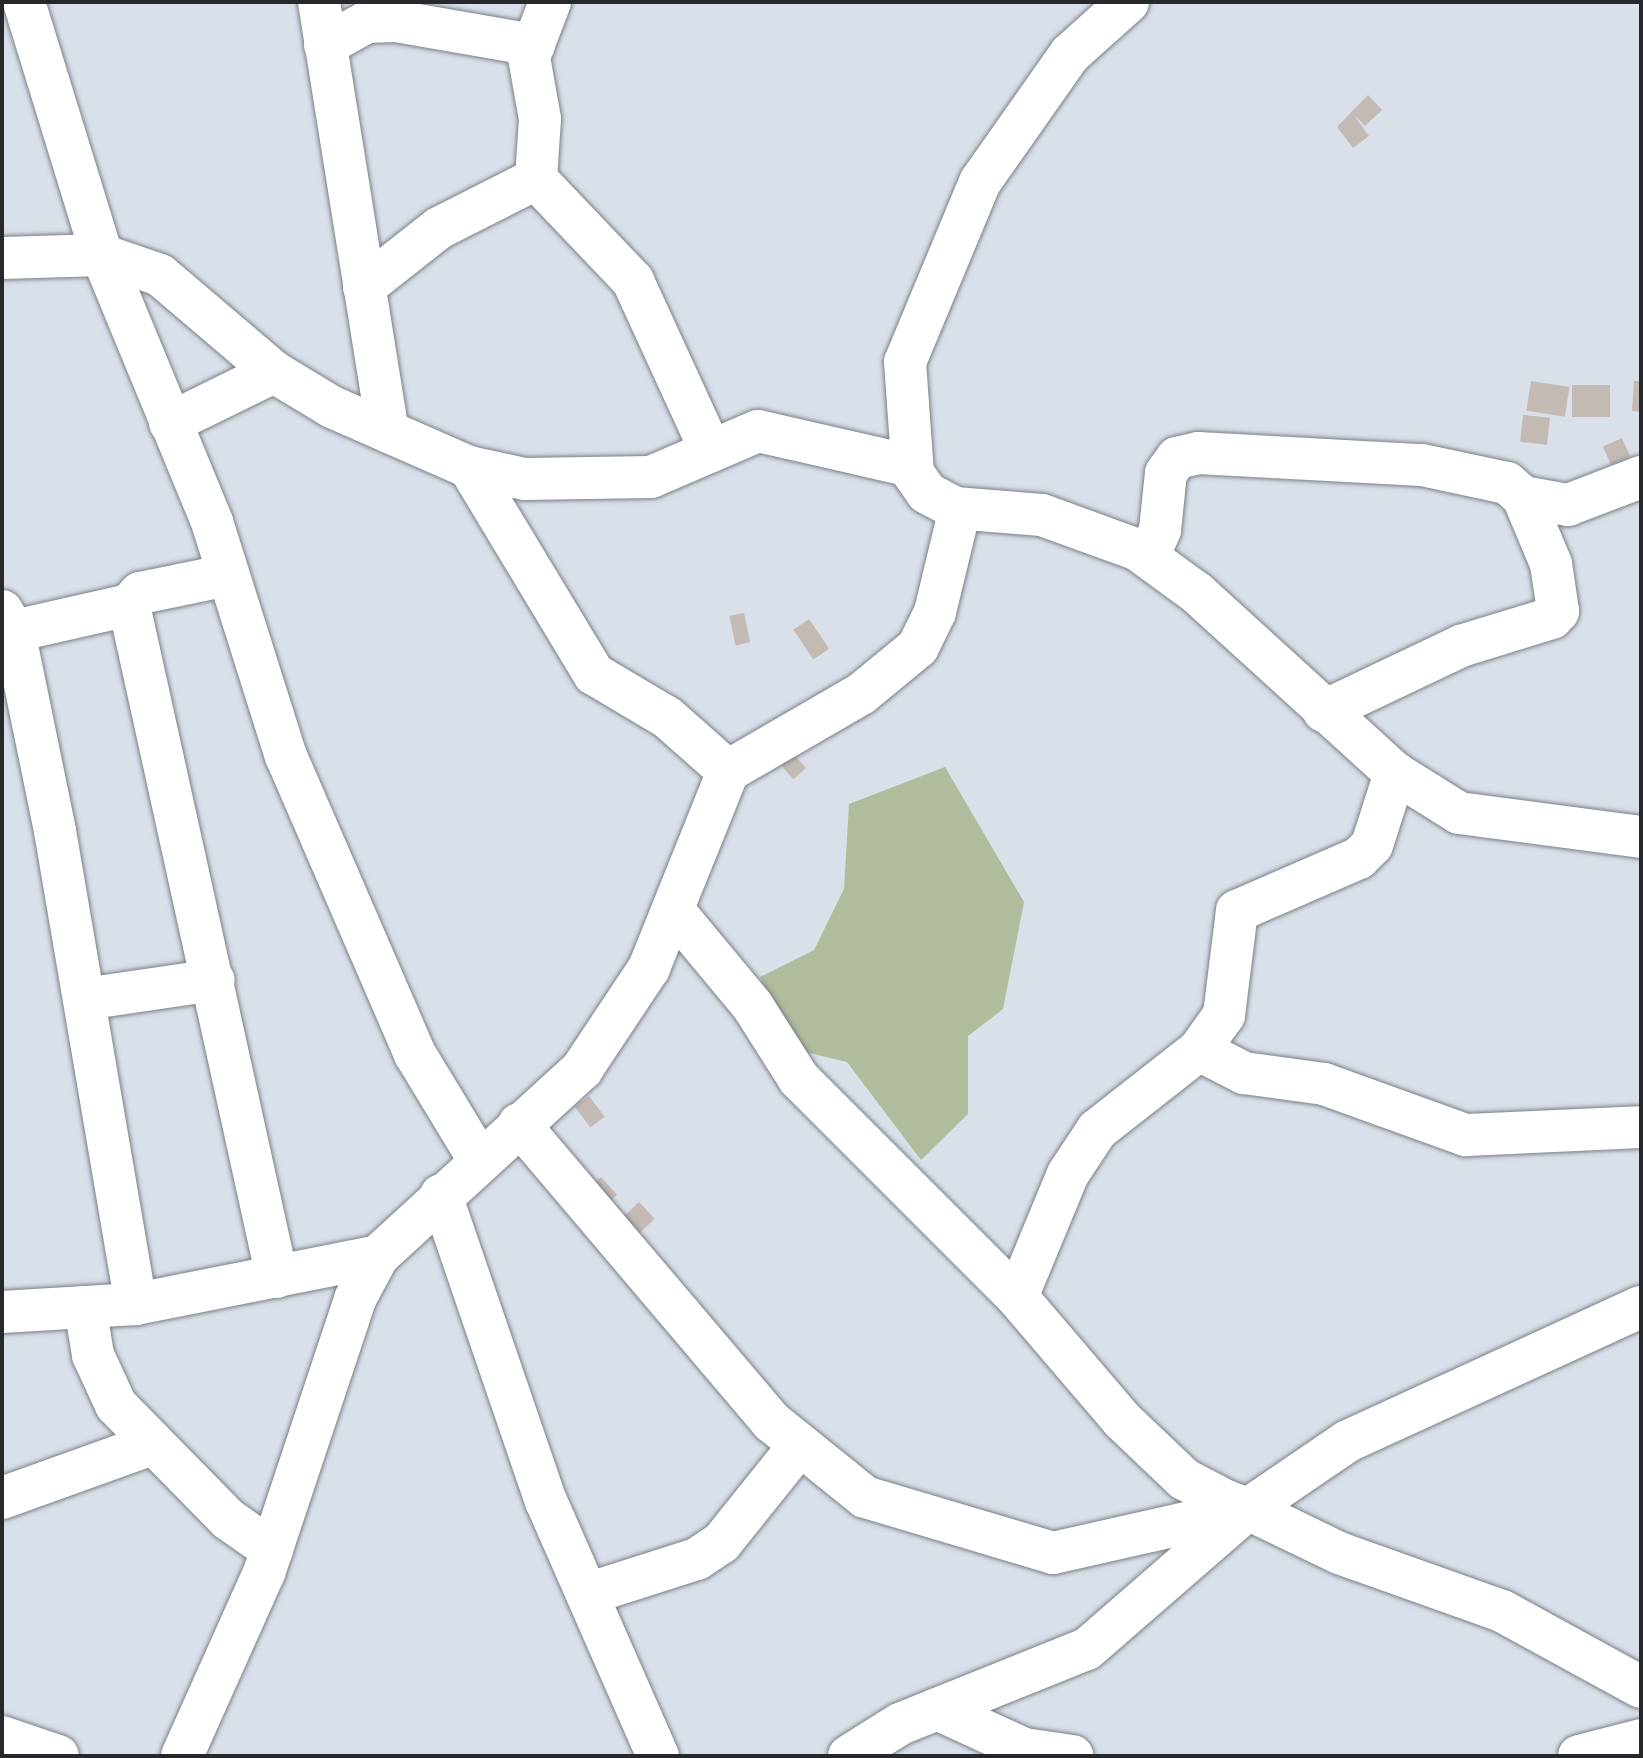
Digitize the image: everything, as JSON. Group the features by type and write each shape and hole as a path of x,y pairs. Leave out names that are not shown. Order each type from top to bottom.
{"street":[{"path":"24,2 102,255 228,575 286,756 415,1054 478,1158"},
{"path":"319,2 388,431"},
{"path":"550,2 534,45 536,179 633,281 711,451"},
{"path":"1128,2 1070,54 980,182 905,362 911,466 927,493 960,509 1042,515 1148,557 1395,773 1459,813 1641,837"},
{"path":"325,45 367,22 395,21 534,45"},
{"path":"364,287 439,228 536,179"},
{"path":"2,258 102,255 179,286 274,372 388,431 469,467 525,479 651,477 758,431 911,466"},
{"path":"170,423 274,372"},
{"path":"1148,557 1160,530 1166,473 1177,458 1198,453 1422,465 1507,483 1523,497 1551,564 1558,611 1552,618 1461,646 1324,711"},
{"path":"469,467 594,674 668,718 728,771"},
{"path":"1523,497 1568,505 1641,477"},
{"path":"182,1756 272,1550 355,1299 378,1256 478,1158 582,1069 649,968 728,771 861,694 918,647 935,612 960,509"},
{"path":"136,1304 85,999 8,621 129,605 140,593 228,575"},
{"path":"129,605 277,1277"},
{"path":"1017,1297 1068,1174 1097,1130 1199,1050 1233,988 1237,911 1359,858 1372,845 1395,773"},
{"path":"673,910 752,1005 799,1079 1017,1297 1184,1479 1339,1553 1502,1611 1641,1687"},
{"path":"85,999 214,980"},
{"path":"1199,1050 1244,1073 1324,1084 1466,1135 1641,1127"},
{"path":"519,1124 799,1446 865,1497 1041,1552 1248,1509"},
{"path":"441,1195 546,1501 658,1756"},
{"path":"2,1282 2,1312 136,1304 378,1256"},
{"path":"85,1307 93,1355 116,1405 149,1445 272,1550"},
{"path":"849,1756 937,1709 1087,1649 1248,1509 1348,1441 1641,1307"},
{"path":"2,1498 149,1445"},
{"path":"587,1594 697,1559 722,1542 799,1446"},
{"path":"937,1709 1024,1749 1072,1756"},
{"path":"2,1737 58,1756"},
{"path":"1579,1756 1641,1740"}],"green space":[{"path":"945,767 1024,902 1003,1009 968,1036 968,1114 921,1160 847,1062 797,1050 760,977 814,950 844,889 849,804"}],"building":[{"path":"1368,95 1382,110 1365,126 1354,115 1369,136 1353,148 1337,127"},
{"path":"1531,381 1570,387 1565,417 1526,411"},
{"path":"1634,381 1641,381 1641,412 1632,411"},
{"path":"1572,385 1610,385 1610,417 1572,417"},
{"path":"1523,415 1550,418 1547,445 1520,442"},
{"path":"1622,438 1630,456 1611,465 1603,447"},
{"path":"744,613 750,642 736,645 729,616"},
{"path":"809,619 829,649 813,659 793,630"},
{"path":"793,753 806,768 793,779 780,764"},
{"path":"589,1096 605,1117 590,1128 575,1107"},
{"path":"601,1177 617,1195 602,1208 586,1190"},
{"path":"639,1202 655,1219 639,1233 624,1216"}]}
